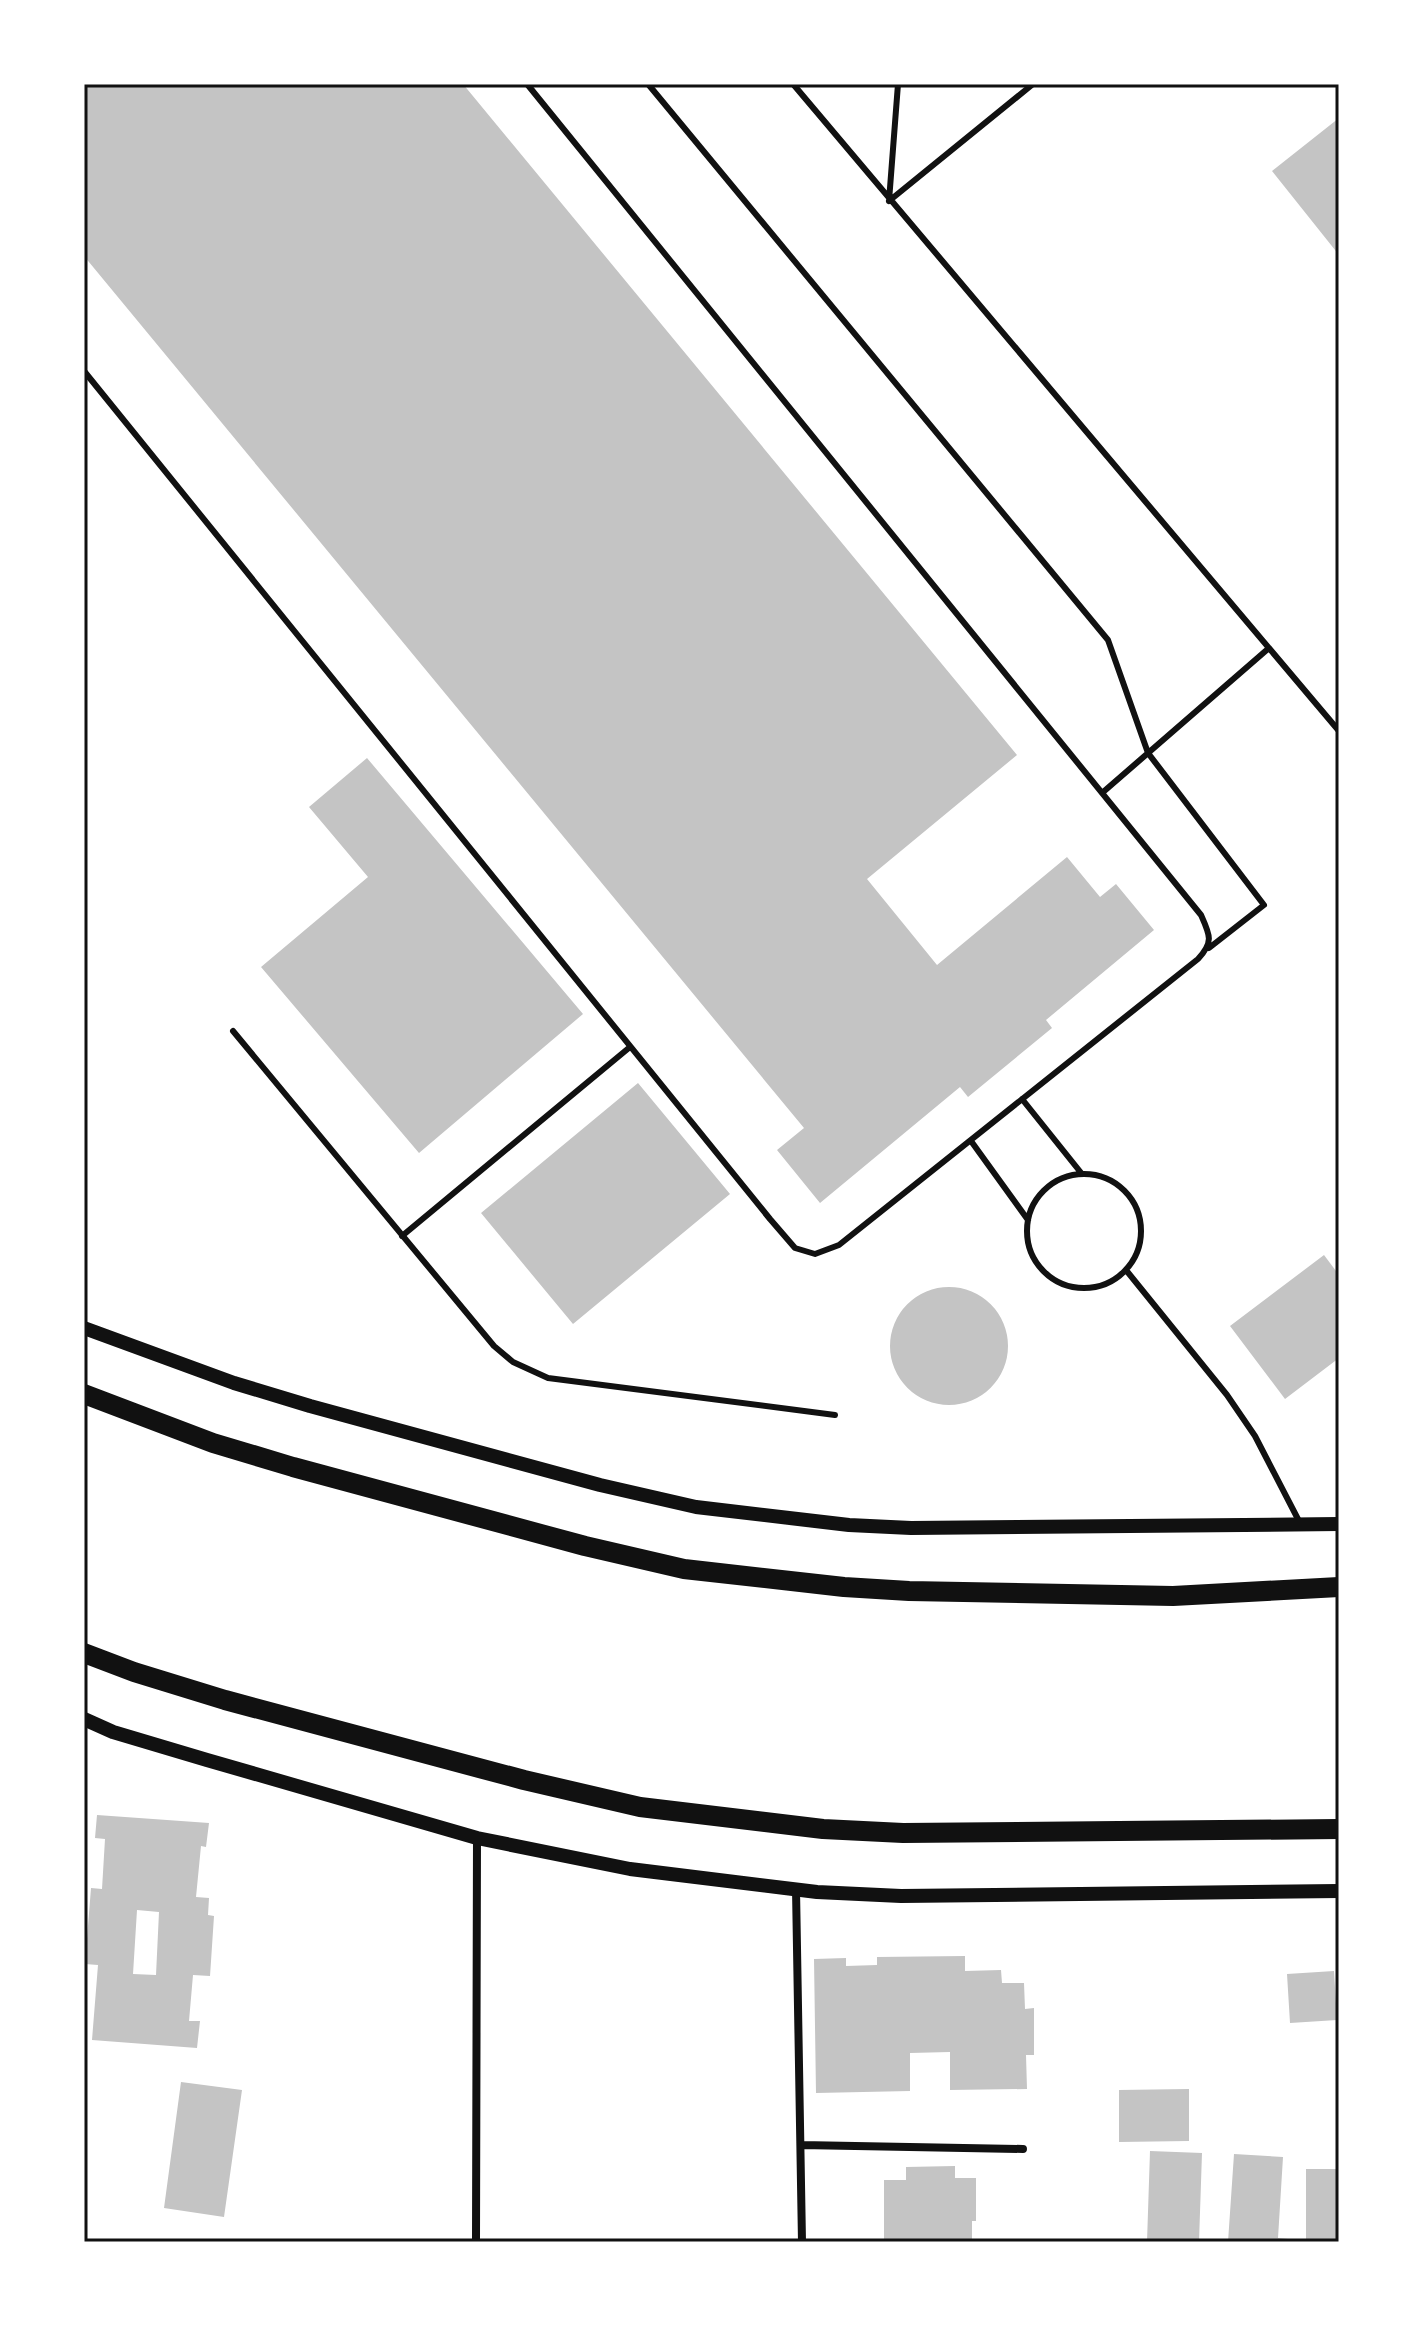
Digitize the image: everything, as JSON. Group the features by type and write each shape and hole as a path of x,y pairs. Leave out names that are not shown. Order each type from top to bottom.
{"main road":[{"path":"84,1394 213,1443 293,1467 585,1546 684,1569 909,1591 1173,1596 1339,1587"},
{"path":"84,1653 225,1700 524,1780 640,1807 823,1829 903,1833 1339,1829"}],"street":[{"path":"84,1328 234,1383 310,1406 600,1485 696,1507 849,1525 911,1528 1339,1524"},
{"path":"84,1719 113,1732 477,1838 630,1869 796,1889 901,1896 1339,1891"},
{"path":"476,2242 477,1838"},
{"path":"796,1889 802,2242"},
{"path":"801,2145 1023,2149"}],"lane":[{"path":"527,84 1201,915 1209,934 1209,948"},
{"path":"84,371 795,1248 815,1254 839,1245 1264,905 1148,753 1108,640 648,84"},
{"path":"793,84 1339,731"},
{"path":"889,201 898,84"},
{"path":"889,201 1033,84"},
{"path":"1102,793 1269,648"},
{"path":"233,1031 494,1346 513,1362 548,1378 835,1415"},
{"path":"402,1236 630,1047"},
{"path":"1022,1099 1082,1174"},
{"path":"971,1141 1028,1220"},
{"path":"1082,1174 1102,1177 1119,1186 1136,1209 1140,1217 1141,1237 1136,1254 1126,1270 1112,1282 1094,1288 1076,1288 1058,1282 1043,1271 1033,1256 1028,1238 1028,1220 1035,1203 1047,1188 1064,1178 1082,1174"},
{"path":"1126,1270 1227,1395 1255,1436 1301,1524"}],"building":[{"path":"84,84 463,84 1017,755 867,879 937,965 1067,857 1100,897 1116,884 1154,930 1046,1020 1052,1028 968,1097 960,1087 820,1203 777,1150 804,1128 84,256"},
{"path":"1339,118 1339,255 1272,171"},
{"path":"367,758 583,1014 419,1153 261,967 368,877 309,807"},
{"path":"638,1083 730,1194 573,1324 481,1213"},
{"path":"1324,1255 1339,1275 1339,1358 1285,1399 1230,1326"},
{"path":"949,1287 972,1291 991,1304 1004,1323 1008,1346 1004,1369 991,1388 972,1401 949,1405 926,1401 907,1388 894,1369 890,1346 894,1323 907,1304 926,1291"},
{"path":"97,1815 209,1823 206,1847 201,1846 196,1897 209,1898 208,1915 214,1916 210,1976 193,1975 189,2021 200,2021 197,2048 92,2040 98,1965 85,1964 91,1888 102,1889 105,1839 95,1838","holes":["137,1910 159,1912 156,1975 133,1974"]},
{"path":"965,1956 965,1971 1001,1970 1002,1983 1024,1983 1025,2009 1034,2008 1034,2055 1026,2055 1027,2089 950,2090 950,2052 910,2053 910,2091 816,2093 814,1959 846,1958 846,1966 877,1965 877,1957"},
{"path":"1334,1971 1337,2020 1290,2023 1287,1974"},
{"path":"181,2082 242,2090 224,2217 164,2208"},
{"path":"1189,2089 1189,2141 1119,2142 1119,2090"},
{"path":"1150,2151 1202,2153 1199,2242 1147,2242"},
{"path":"1234,2154 1283,2157 1278,2238 1298,2242 1228,2242"},
{"path":"955,2166 955,2178 976,2178 976,2221 972,2221 972,2242 884,2242 884,2180 906,2180 906,2167"},
{"path":"1306,2169 1339,2169 1339,2242 1306,2242"}]}
